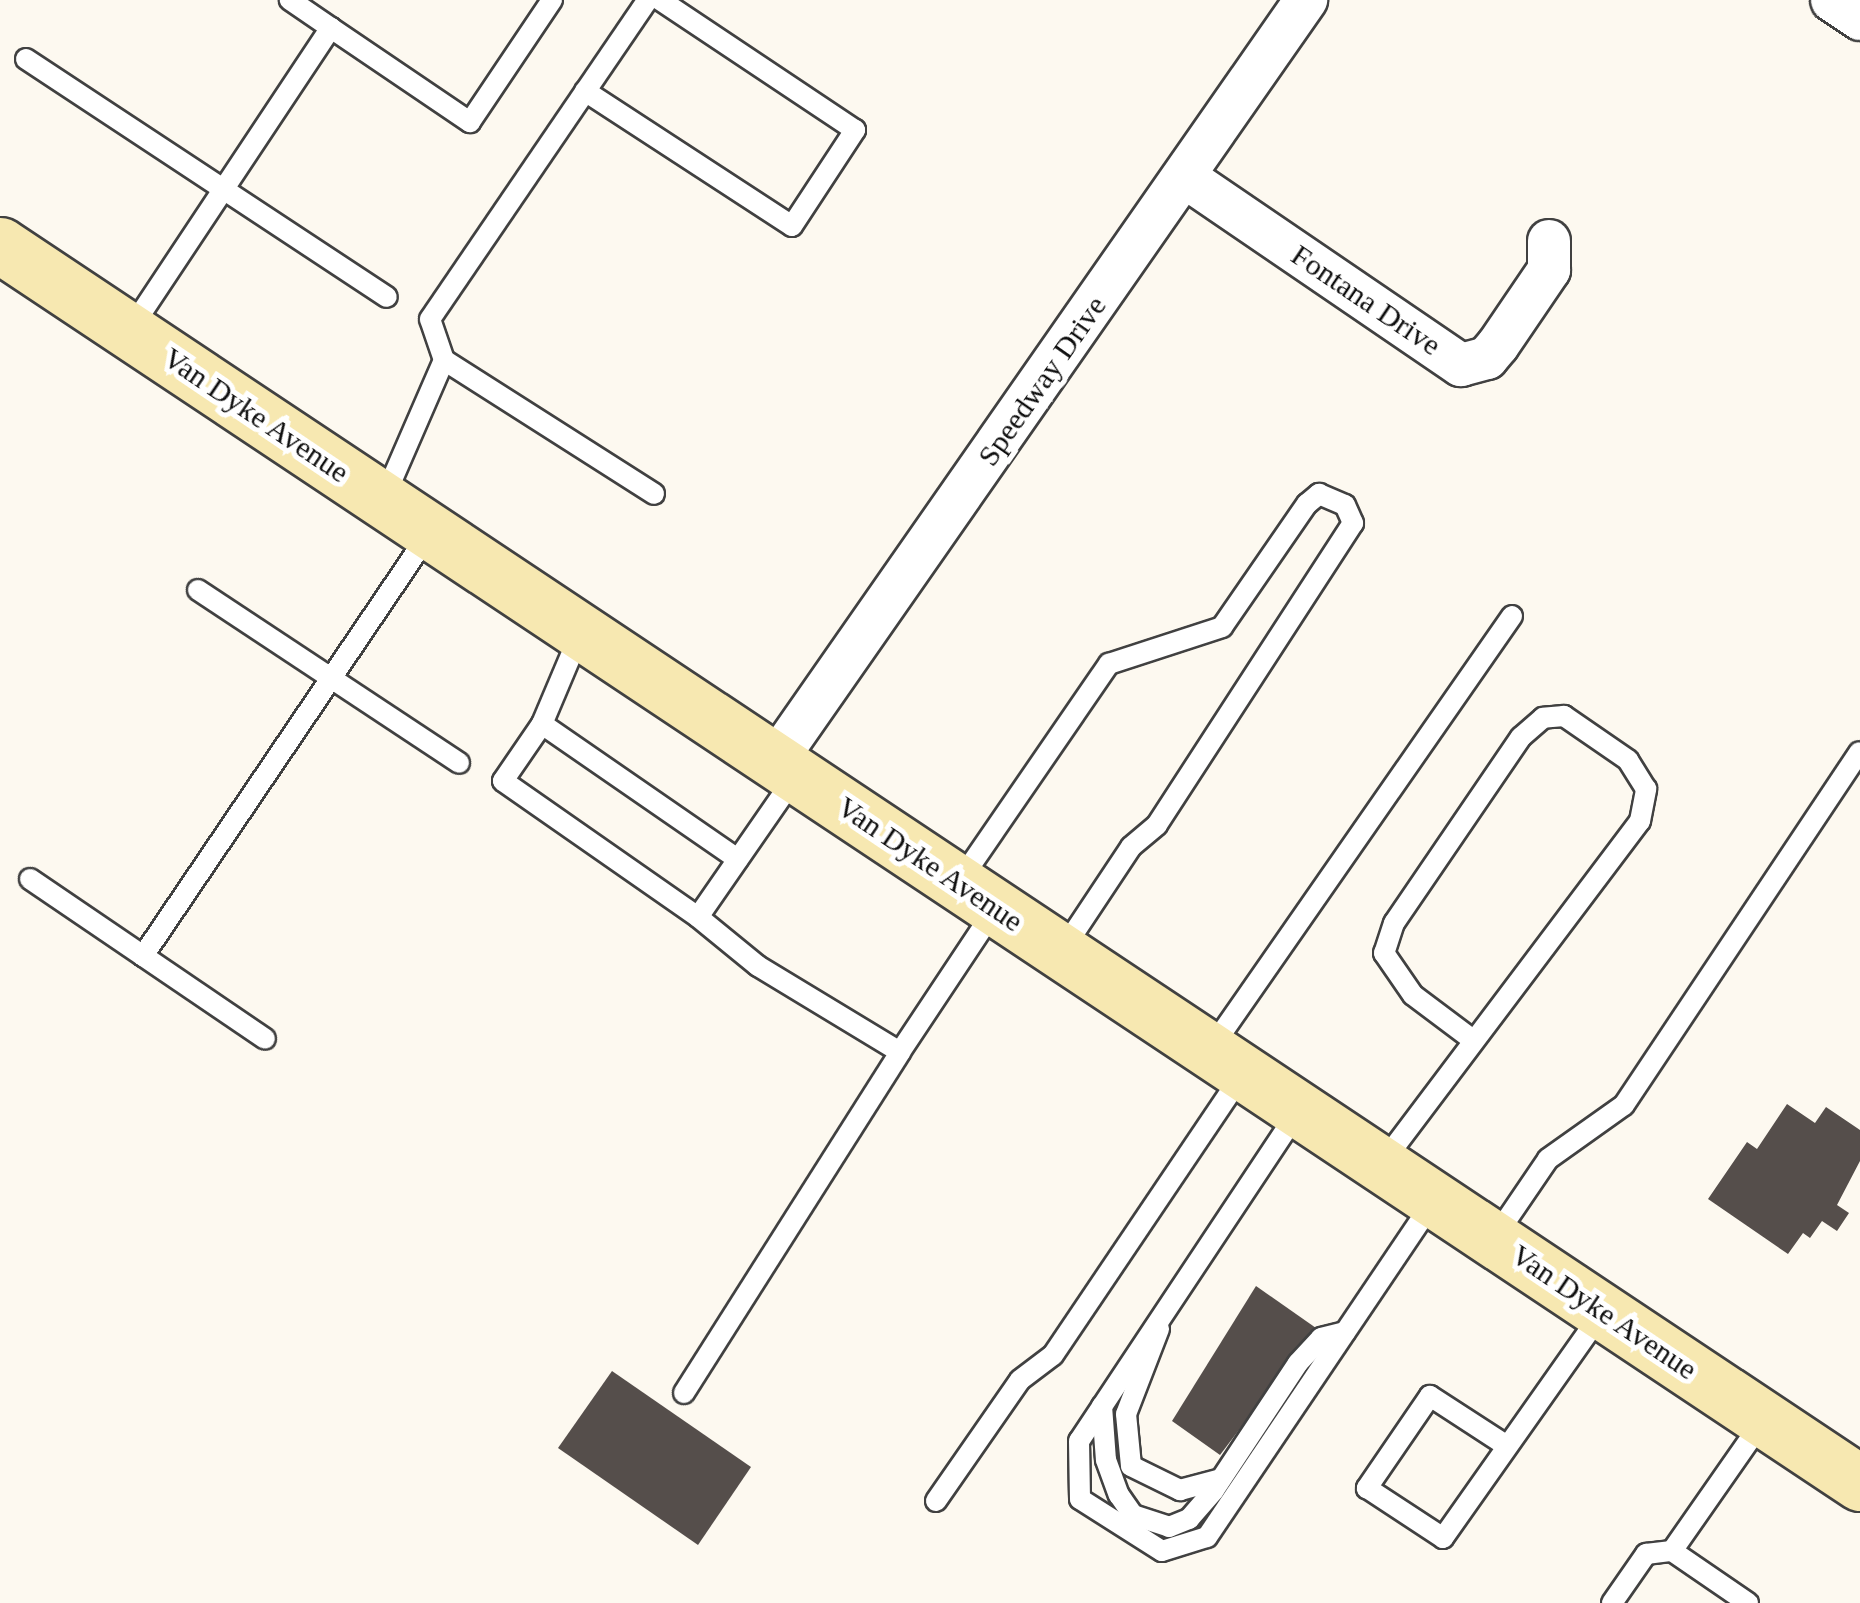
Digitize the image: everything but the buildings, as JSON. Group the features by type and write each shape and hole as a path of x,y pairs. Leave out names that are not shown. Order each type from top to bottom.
{"main road":[{"name":"Van Dyke Avenue","path":"0,244 1860,1483"}],"street":[{"name":"Speedway Drive","path":"786,767 1306,0"},
{"path":"1832,0 1860,19"},
{"name":"Fontana Drive","path":"1185,177 1461,365 1498,345 1549,270 1549,242"}],"lane":[{"path":"290,0 470,122 552,0"},
{"path":"648,0 430,319 444,360 654,494"},
{"path":"585,92 792,226 854,130 660,0"},
{"path":"129,332 227,190 331,28"},
{"path":"26,59 387,296"},
{"path":"383,500 444,360"},
{"path":"684,1393 900,1052 977,895 1109,664 1222,627 1307,504 1319,494 1345,506 1353,522 1156,825 1132,847 1061,952"},
{"path":"144,956 431,532"},
{"path":"198,590 459,763"},
{"path":"936,1501 1020,1380 1053,1355 1227,1060 1512,616"},
{"path":"581,632 542,724 503,781 698,917 758,966 900,1052"},
{"path":"1382,1164 1640,821 1646,789 1628,760 1564,716 1543,718 1511,749 1394,923 1384,953 1413,994 1473,1040"},
{"path":"542,724 738,858"},
{"path":"1494,1238 1548,1159 1624,1106 1859,752"},
{"path":"698,917 738,858 786,767"},
{"path":"30,879 265,1039"},
{"path":"1300,1108 1079,1441 1080,1499 1162,1551 1207,1537 1435,1199"},
{"path":"1507,1446 1430,1396 1368,1488 1442,1538 1602,1312"},
{"path":"1161,1317 1153,1360 1126,1414 1130,1466 1180,1490 1221,1479"},
{"path":"1102,1406 1106,1460 1133,1515 1152,1525 1180,1523 1221,1479 1298,1364 1321,1338 1345,1332"},
{"path":"1672,1552 1764,1418"},
{"path":"1612,1603 1646,1554 1672,1552 1748,1603"}]}
